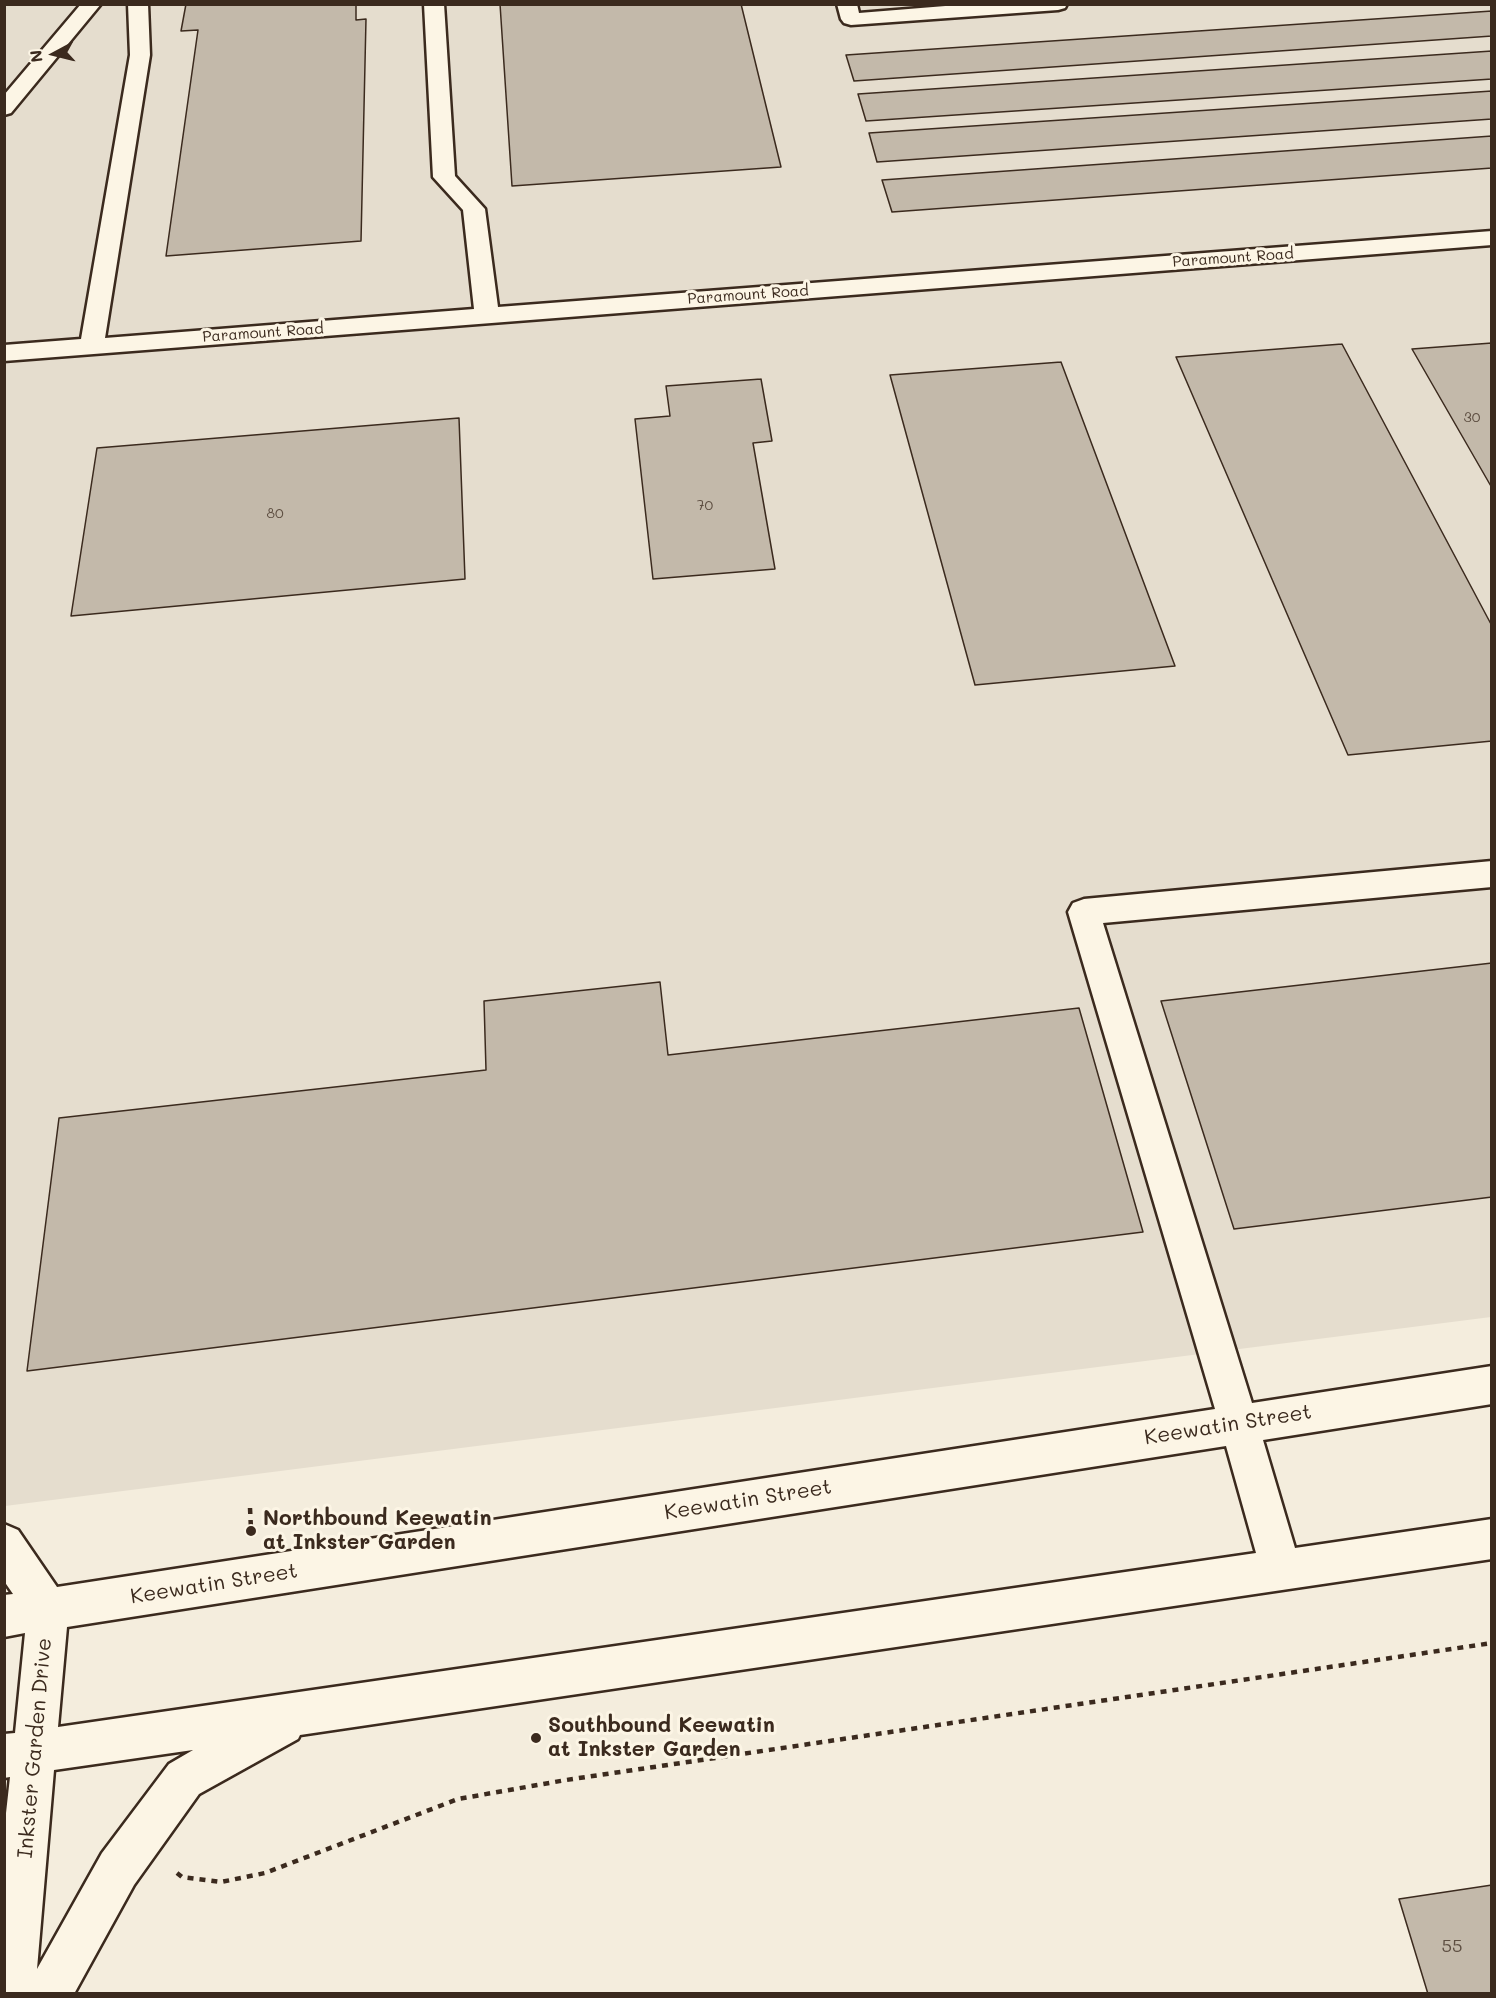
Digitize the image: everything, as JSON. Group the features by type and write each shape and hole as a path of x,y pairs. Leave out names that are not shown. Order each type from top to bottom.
{"street":[{"path":"4,109 92,4"},
{"path":"92,346 140,56 138,4"},
{"path":"434,4 444,177 474,209 487,316"},
{"path":"847,4 851,19 1058,4"},
{"name":"Paramount Road","path":"4,353 1491,238"},
{"path":"1281,1569 1239,1423 1083,912 1491,874"},
{"name":"Keewatin Street","path":"4,1616 1491,1385"},
{"path":"20,1754 1491,1539"},
{"path":"4,1544 48,1610"},
{"name":"Inkster Garden Drive","path":"11,1994 20,1754 48,1610"},
{"path":"48,1994 118,1869 184,1779 300,1714"}],"path":[{"path":"250,1508 251,1531"},
{"path":"182,1877 221,1882 265,1873 458,1799 512,1789 1491,1642"}],"shaded area":[{"path":"4,5 1491,5 1491,1317 5,1506"}],"building":[{"path":"186,4 356,4 356,20 366,19 361,241 166,256 198,30 181,31"},
{"path":"500,4 741,4 781,167 512,186"},
{"path":"1492,11 1492,36 854,81 846,55"},
{"path":"1492,51 1492,79 866,121 858,94"},
{"path":"1492,91 1492,119 877,162 869,133"},
{"path":"1492,136 1492,168 892,212 882,180"},
{"path":"1492,343 1492,488 1412,349"},
{"path":"1342,344 1492,626 1492,741 1348,755 1176,357"},
{"path":"1061,362 1175,666 975,685 890,375"},
{"path":"761,379 772,441 753,443 775,569 653,579 635,419 670,416 666,386"},
{"path":"459,418 465,579 71,616 97,448"},
{"path":"1492,963 1492,1197 1234,1229 1161,1001"},
{"path":"660,982 668,1055 1079,1008 1143,1232 27,1371 59,1118 486,1070 484,1001"},
{"path":"1492,1885 1492,1994 1428,1994 1399,1899"}],"place":[{"name":"Northbound Keewatin at Inkster Garden","path":"251,1531"},
{"name":"Southbound Keewatin at Inkster Garden","path":"536,1738"}]}
